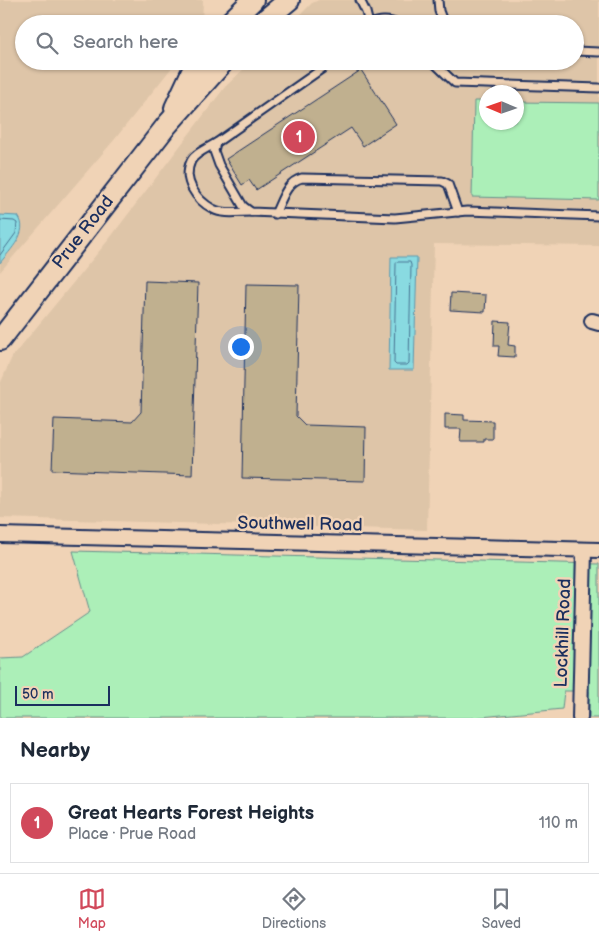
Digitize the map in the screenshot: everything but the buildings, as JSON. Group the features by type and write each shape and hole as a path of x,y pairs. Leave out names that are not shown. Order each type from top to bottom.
{"main road":[{"path":"237,15 253,0"},
{"path":"271,15 289,0"},
{"name":"Prue Road","path":"167,125 193,70"},
{"name":"Prue Road","path":"0,340 167,125 216,70"}],"street":[{"name":"Southwell Road","path":"0,535 599,550"},
{"name":"Lockhill Road","path":"580,718 584,550"}],"lane":[{"path":"360,0 367,15"},
{"path":"438,0 441,15"},
{"path":"584,51 599,52"},
{"path":"320,70 192,160 188,178 192,189 214,210 224,212 395,218 467,211 599,216"},
{"path":"441,70 454,83 599,88"},
{"path":"216,143 214,151 220,165 243,206 252,212"},
{"path":"275,214 290,184 302,178 442,181 448,184 458,212"}],"shaded area":[{"path":"0,0 203,0 202,15 15,15 15,70 170,70 115,139 0,272"},
{"path":"319,0 599,0 599,246 434,244 427,530 0,518 0,384 12,357 110,238 225,87 243,70 584,70 584,15 300,15 312,3"}],"green space":[{"path":"474,101 479,101 479,130 524,130 524,102 599,103 599,200 472,197"},
{"path":"73,551 599,564 599,718 589,718 589,691 564,691 562,709 471,718 0,718 0,658 23,657 90,612"}],"water":[{"path":"0,215 18,216 22,228 17,241 0,263"},
{"path":"391,257 417,257 414,370 389,370"}],"place":[{"name":"Great Hearts Forest Heights","path":"299,137"}]}
